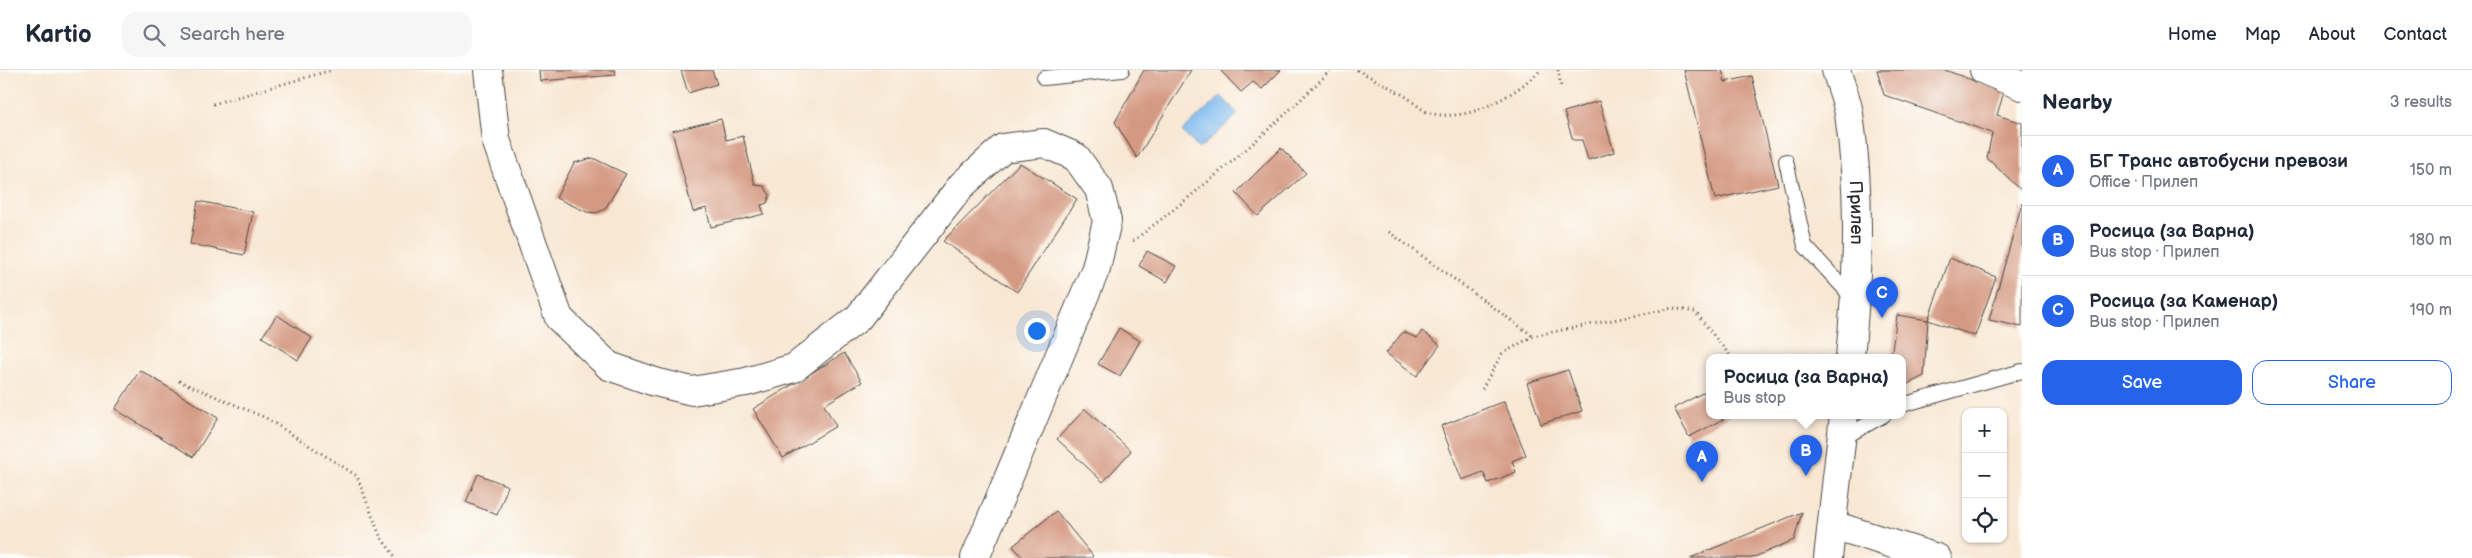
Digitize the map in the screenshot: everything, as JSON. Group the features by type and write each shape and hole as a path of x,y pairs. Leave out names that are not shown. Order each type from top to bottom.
{"street":[{"path":"488,70 496,140 558,318 609,366 655,382 692,391 746,382 794,368 858,318 962,185 1003,148 1044,142 1076,157 1099,189 1107,221 1096,268 975,558"},
{"name":"Прилеп","path":"1836,70 1849,112 1858,222 1855,300 1850,354"},
{"path":"1984,70 2022,86"},
{"path":"1828,558 1843,427"},
{"path":"1832,525 1937,558"}],"lane":[{"path":"1044,78 1122,70"},
{"path":"1786,161 1804,246 1855,300"},
{"path":"1906,404 2022,371"},
{"path":"1843,427 1870,419"}],"path":[{"path":"213,104 332,70"},
{"path":"1096,268 1198,191 1274,126 1330,70"},
{"path":"1357,70 1406,97 1428,113 1448,116 1478,110 1525,85 1541,70"},
{"path":"1558,70 1561,87"},
{"path":"1389,232 1534,336"},
{"path":"1482,389 1502,354 1534,336 1673,308 1695,312 1729,354"},
{"path":"179,381 266,418 357,476 380,536 396,558"}],"water":[{"path":"1221,96 1238,114 1199,149 1182,131"}],"building":[{"path":"539,70 615,70 616,75 540,81"},
{"path":"681,70 712,70 717,84 688,93"},
{"path":"1144,70 1191,70 1137,158 1115,122"},
{"path":"1220,70 1281,70 1262,89 1253,82 1241,92"},
{"path":"1684,70 1722,70 1725,82 1752,76 1778,185 1715,199"},
{"path":"1877,70 1945,70 2004,92 1997,115 2022,123 2022,191 1987,158 1992,133 1884,95"},
{"path":"1599,101 1614,152 1588,160 1582,140 1573,140 1564,112"},
{"path":"721,119 726,140 743,136 755,185 764,186 770,195 767,203 761,205 764,214 711,227 706,208 693,212 672,131"},
{"path":"1281,148 1306,173 1258,216 1236,193"},
{"path":"593,158 626,174 605,209 596,213 587,212 556,198 574,163"},
{"path":"1020,163 1077,199 1017,292 943,241"},
{"path":"198,201 253,212 244,255 190,244"},
{"path":"2022,203 2022,327 1989,320"},
{"path":"1147,251 1176,266 1167,282 1139,266"},
{"path":"1950,258 1996,277 1975,336 1928,320"},
{"path":"277,315 312,338 298,360 262,337"},
{"path":"1897,315 1928,320 1924,376 1906,385 1906,354 1891,354"},
{"path":"1119,328 1140,341 1120,376 1098,364"},
{"path":"1422,331 1440,345 1417,376 1386,353 1403,332 1417,338"},
{"path":"844,353 862,382 824,405 836,426 783,458 753,409"},
{"path":"140,370 218,418 193,457 115,409"},
{"path":"1568,370 1582,411 1541,424 1527,383"},
{"path":"1706,391 1706,419 1723,419 1689,437 1674,408"},
{"path":"1504,401 1526,455 1512,461 1516,472 1488,483 1483,472 1462,480 1441,426"},
{"path":"1085,409 1131,451 1103,482 1057,439"},
{"path":"478,474 508,486 497,515 466,502"},
{"path":"1056,511 1093,556 1091,558 1023,558 1013,546"},
{"path":"1802,512 1794,540 1752,558 1690,558"}],"place":[{"name":"Росица (за Каменар)","path":"1882,318"},
{"name":"Росица (за Варна)","path":"1806,476"},
{"name":"БГ Транс автобусни превози","path":"1702,482"}]}
